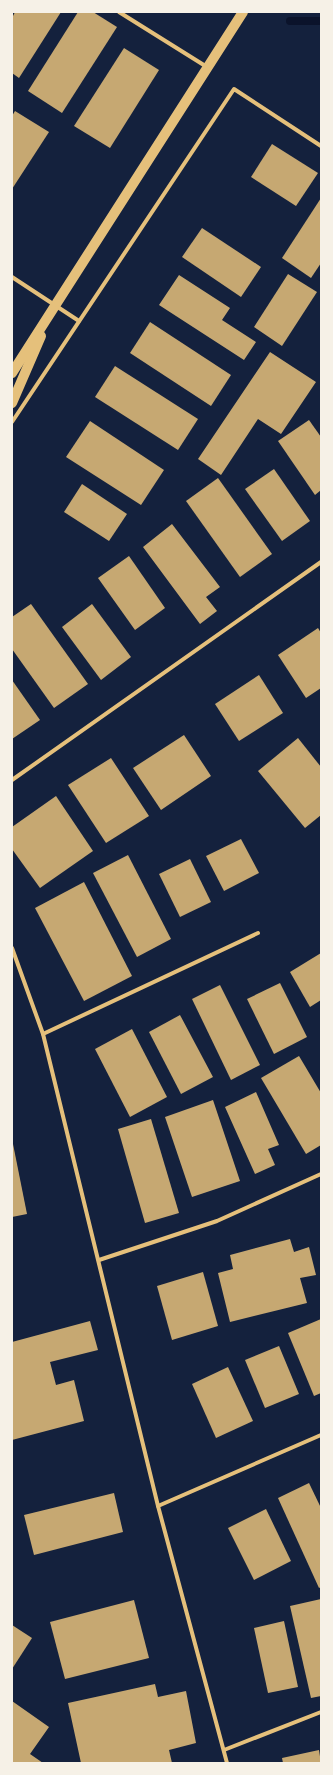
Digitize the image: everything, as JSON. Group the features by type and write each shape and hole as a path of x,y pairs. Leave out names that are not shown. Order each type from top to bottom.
{"main road":[{"path":"12,373 243,12"},
{"path":"12,403 55,305"}],"street":[{"path":"119,12 207,67"},
{"path":"12,422 234,89 321,146"},
{"path":"12,277 79,322"},
{"path":"12,780 321,562"},
{"path":"44,1034 258,932"},
{"path":"12,948 44,1034 158,1506 227,1763"},
{"path":"99,1260 216,1221 321,1174"},
{"path":"158,1506 321,1435"},
{"path":"224,1750 321,1712"}],"building":[{"path":"15,12 61,12 19,78 12,73 12,18"},
{"path":"78,12 93,12 117,27 62,113 28,91"},
{"path":"124,48 159,70 110,148 74,126"},
{"path":"15,111 49,132 12,189 12,116"},
{"path":"272,144 318,173 296,206 251,177"},
{"path":"321,198 321,263 311,278 282,258"},
{"path":"202,228 261,267 241,297 182,257"},
{"path":"288,274 317,292 282,346 254,327"},
{"path":"179,275 230,308 222,320 256,342 244,360 159,305"},
{"path":"150,322 231,375 211,406 130,353"},
{"path":"270,352 316,382 281,434 258,419 221,475 198,459"},
{"path":"115,366 198,419 178,450 95,397"},
{"path":"309,420 321,437 321,490 315,495 278,441"},
{"path":"90,421 164,470 141,505 66,457"},
{"path":"274,469 310,521 282,541 245,489"},
{"path":"218,478 272,554 240,577 186,501"},
{"path":"82,484 127,514 109,541 64,512"},
{"path":"172,524 220,587 206,597 217,611 200,624 143,547"},
{"path":"129,556 165,608 135,630 98,578"},
{"path":"31,604 88,684 54,708 12,649 12,617"},
{"path":"92,604 131,657 101,680 62,627"},
{"path":"318,628 321,633 321,688 306,698 278,655"},
{"path":"259,675 283,713 239,741 215,704"},
{"path":"12,680 40,720 12,739"},
{"path":"184,735 211,776 161,810 133,768"},
{"path":"298,738 321,767 321,815 305,828 258,771"},
{"path":"111,758 149,816 106,843 68,785"},
{"path":"56,796 93,851 40,888 12,849 12,827"},
{"path":"241,839 259,873 224,891 206,856"},
{"path":"128,855 171,939 137,957 93,873"},
{"path":"190,859 211,902 180,917 159,874"},
{"path":"84,882 132,976 84,1001 35,908"},
{"path":"321,953 321,1000 310,1007 290,972"},
{"path":"280,983 307,1037 274,1054 247,999"},
{"path":"220,985 260,1065 231,1080 192,999"},
{"path":"180,1015 213,1077 181,1094 149,1032"},
{"path":"132,1029 167,1097 130,1117 95,1049"},
{"path":"299,1056 321,1093 321,1145 306,1154 261,1078"},
{"path":"256,1092 279,1145 268,1149 275,1165 255,1174 225,1107"},
{"path":"213,1100 240,1181 192,1197 165,1117"},
{"path":"151,1119 179,1213 145,1223 118,1129"},
{"path":"12,1144 27,1214 12,1217"},
{"path":"290,1239 294,1252 309,1247 316,1275 300,1278 307,1303 230,1322 218,1273 233,1269 230,1255"},
{"path":"203,1272 218,1326 172,1340 157,1286"},
{"path":"321,1319 321,1393 314,1396 288,1333"},
{"path":"90,1321 98,1350 50,1362 56,1385 74,1380 84,1421 12,1440 12,1342"},
{"path":"279,1346 299,1394 265,1408 245,1360"},
{"path":"228,1367 253,1421 216,1438 192,1384"},
{"path":"309,1483 321,1508 321,1587 319,1588 278,1498"},
{"path":"114,1493 123,1532 34,1555 24,1515"},
{"path":"266,1509 291,1561 254,1580 228,1528"},
{"path":"321,1599 321,1696 311,1698 290,1606"},
{"path":"134,1600 149,1658 65,1679 50,1622"},
{"path":"284,1621 298,1687 268,1693 254,1628"},
{"path":"12,1625 32,1638 12,1669"},
{"path":"155,1684 158,1697 186,1691 196,1743 169,1750 172,1763 81,1763 68,1703"},
{"path":"12,1701 49,1727 30,1754 43,1763 12,1763"},
{"path":"319,1750 321,1763 283,1763 282,1758"}],"waterway":[{"path":"290,21 321,21"}]}
